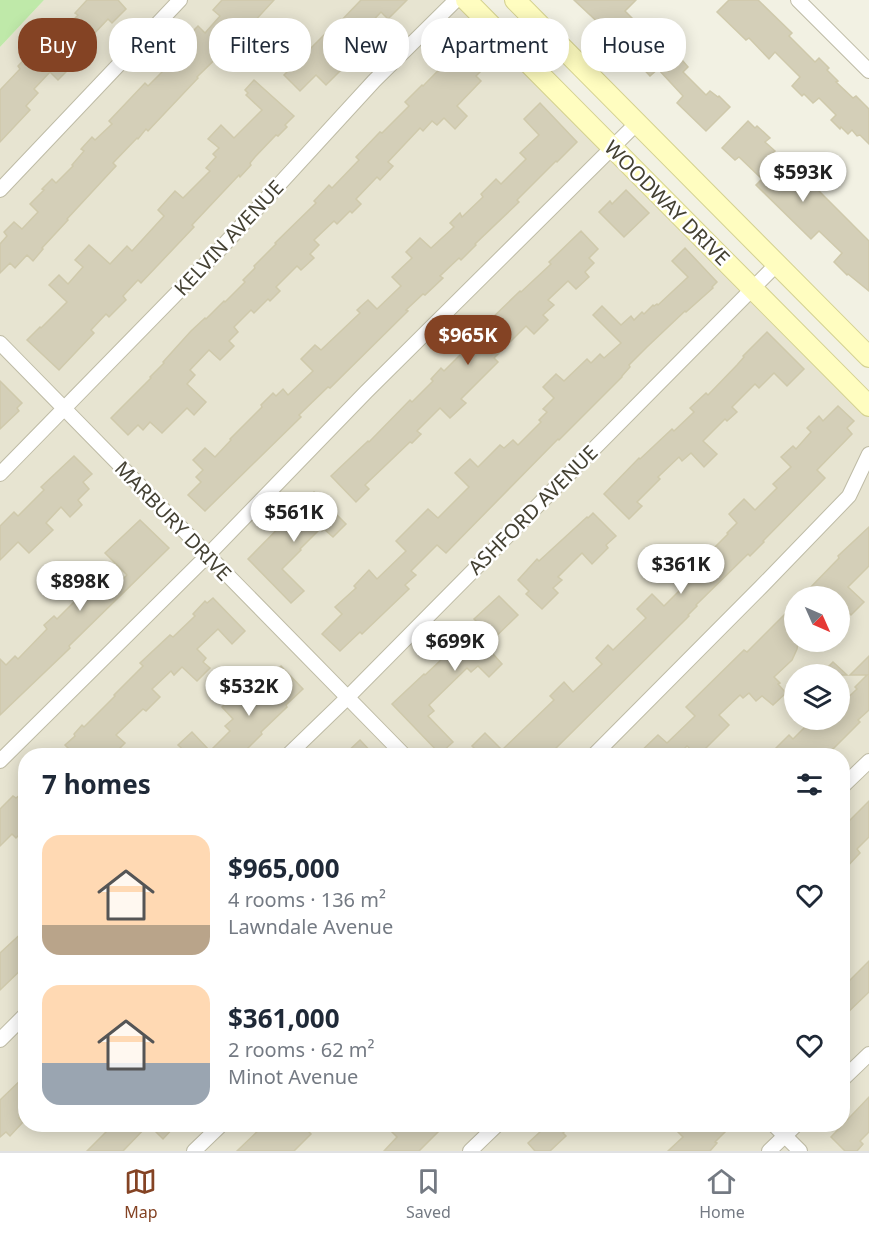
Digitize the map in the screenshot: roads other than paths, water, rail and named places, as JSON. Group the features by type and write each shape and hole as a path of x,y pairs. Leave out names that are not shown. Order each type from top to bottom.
{"street":[{"path":"0,190 180,0"},
{"name":"KELVIN AVENUE","path":"0,474 222,248 374,81 456,0"},
{"name":"WOODWAY DRIVE","path":"466,0 869,406"},
{"name":"WOODWAY DRIVE","path":"515,0 869,357"},
{"path":"798,0 869,71"},
{"path":"0,761 637,123"},
{"name":"ASHFORD AVENUE","path":"295,748 777,264"},
{"name":"MARBURY DRIVE","path":"0,344 397,748"},
{"path":"601,748 762,587 849,496 869,454"},
{"path":"850,779 869,761"},
{"path":"0,1040 18,1022"},
{"path":"850,1072 869,1054"},
{"path":"194,1151 214,1132"},
{"path":"470,1151 490,1132"},
{"path":"780,1132 800,1151"},
{"path":"769,1151 788,1132"}]}
